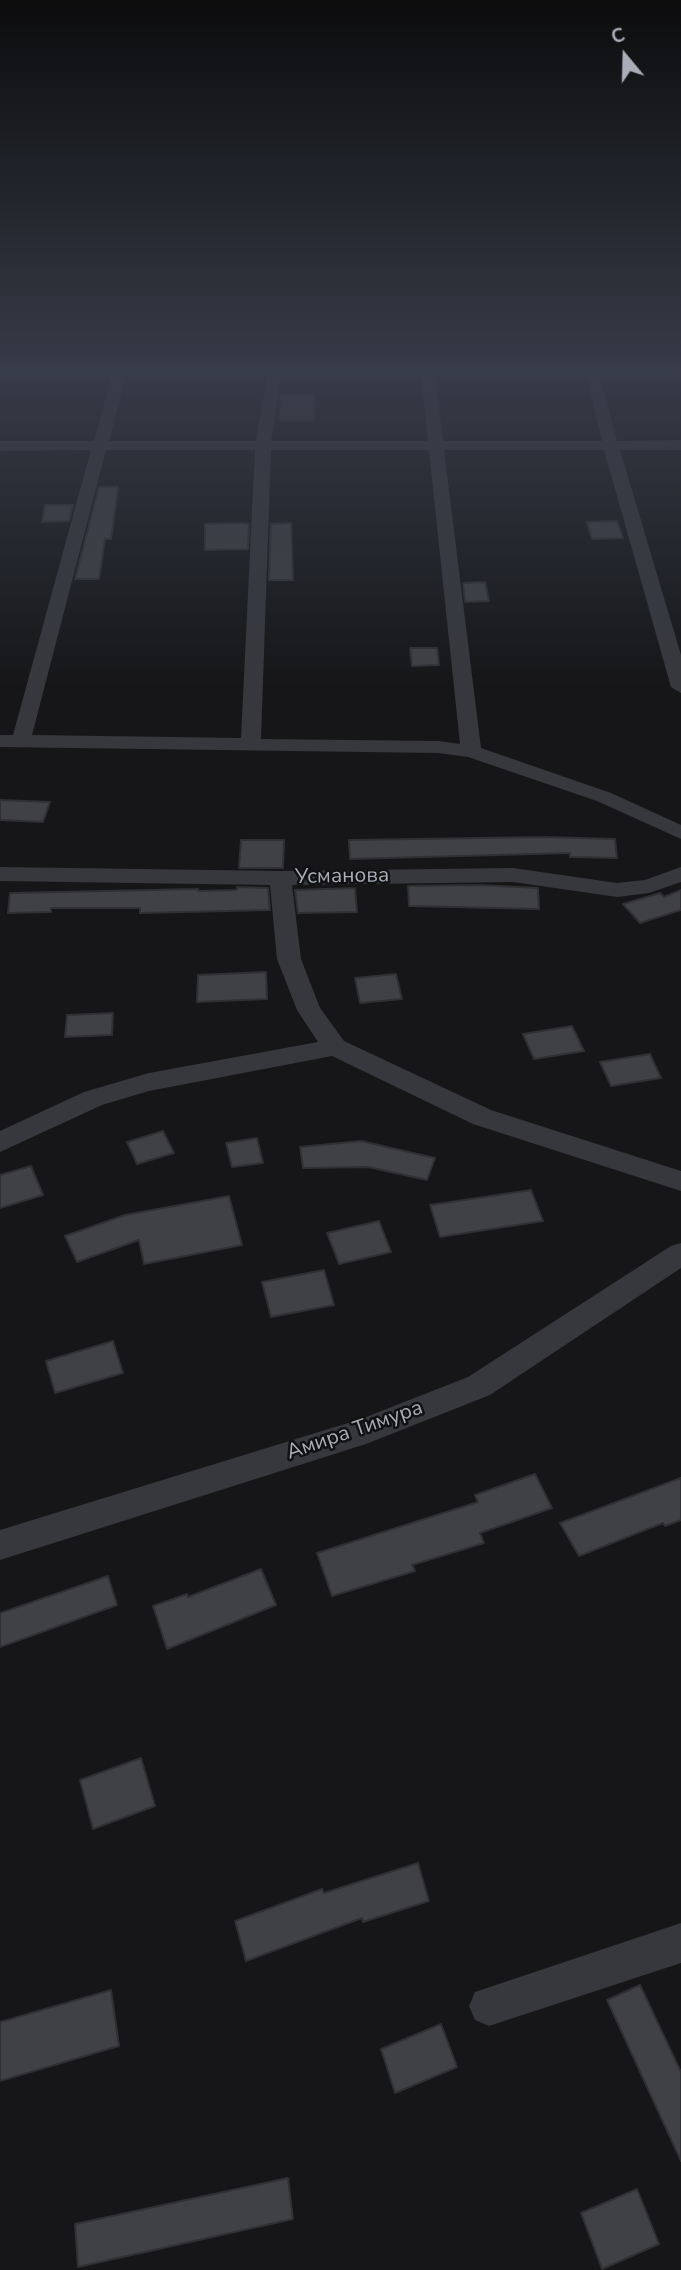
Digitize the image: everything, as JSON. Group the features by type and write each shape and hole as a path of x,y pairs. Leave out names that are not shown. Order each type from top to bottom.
{"street":[{"path":"21,741 90,481"},
{"path":"251,743 262,481"},
{"path":"439,481 471,751"},
{"path":"621,481 681,687"},
{"path":"0,741 251,743 438,747 471,751 604,797 681,833"},
{"name":"Усманова","path":"0,874 280,878 513,875 617,890 649,886 681,874"},
{"path":"280,878 289,959 309,1010 335,1047 482,1117 681,1181"},
{"path":"0,1142 93,1098 149,1082 335,1047"},
{"name":"Амира Тимура","path":"0,1545 366,1431 479,1386 681,1254"},
{"path":"489,2006 681,1943"}],"building":[{"path":"99,487 118,487 111,539 105,539 99,579 75,579"},
{"path":"45,505 73,505 69,521 42,522"},
{"path":"617,521 623,538 592,539 587,522"},
{"path":"291,523 293,580 269,580 271,524"},
{"path":"205,524 249,524 248,549 205,550"},
{"path":"485,582 489,601 465,602 463,583"},
{"path":"410,648 437,648 439,665 412,666"},
{"path":"0,800 50,802 43,822 0,820"},
{"path":"544,837 615,839 617,858 570,857 570,853 350,859 349,840"},
{"path":"241,840 284,840 283,868 239,868"},
{"path":"408,886 538,888 539,909 409,906"},
{"path":"237,887 268,888 270,910 140,913 140,908 51,908 51,912 8,913 10,893 237,890"},
{"path":"355,888 357,912 298,913 295,890"},
{"path":"681,890 681,910 640,923 623,904 660,893 664,897"},
{"path":"266,972 267,999 197,1002 198,975"},
{"path":"396,974 402,999 360,1003 355,978"},
{"path":"113,1013 112,1035 65,1037 67,1015"},
{"path":"572,1026 584,1051 534,1059 523,1034"},
{"path":"650,1054 661,1078 611,1086 600,1062"},
{"path":"163,1131 174,1153 137,1164 127,1142"},
{"path":"257,1138 263,1163 232,1167 226,1143"},
{"path":"361,1141 435,1158 427,1180 368,1167 303,1168 300,1147"},
{"path":"31,1166 43,1195 0,1208 0,1175"},
{"path":"531,1190 543,1221 440,1237 430,1205"},
{"path":"229,1196 242,1245 144,1264 139,1240 77,1262 65,1236 125,1215"},
{"path":"379,1221 391,1252 339,1264 327,1233"},
{"path":"324,1270 334,1305 271,1317 262,1282"},
{"path":"113,1341 123,1373 55,1393 46,1361"},
{"path":"535,1474 552,1508 480,1533 484,1543 412,1565 415,1571 332,1596 317,1553 478,1502 475,1495"},
{"path":"681,1478 681,1520 665,1526 663,1523 579,1556 560,1523"},
{"path":"261,1569 276,1605 167,1649 153,1606 187,1594 188,1597"},
{"path":"108,1576 117,1605 0,1647 0,1613"},
{"path":"141,1758 155,1806 93,1829 80,1780"},
{"path":"418,1863 429,1901 363,1922 362,1918 246,1961 235,1921 322,1889 324,1893"},
{"path":"640,1985 681,2072 681,2161 607,2000"},
{"path":"111,1990 119,2046 0,2081 0,2022"},
{"path":"441,2024 457,2067 395,2093 381,2049"},
{"path":"288,2178 293,2219 78,2267 75,2224"},
{"path":"637,2189 659,2244 602,2269 581,2213"}]}
